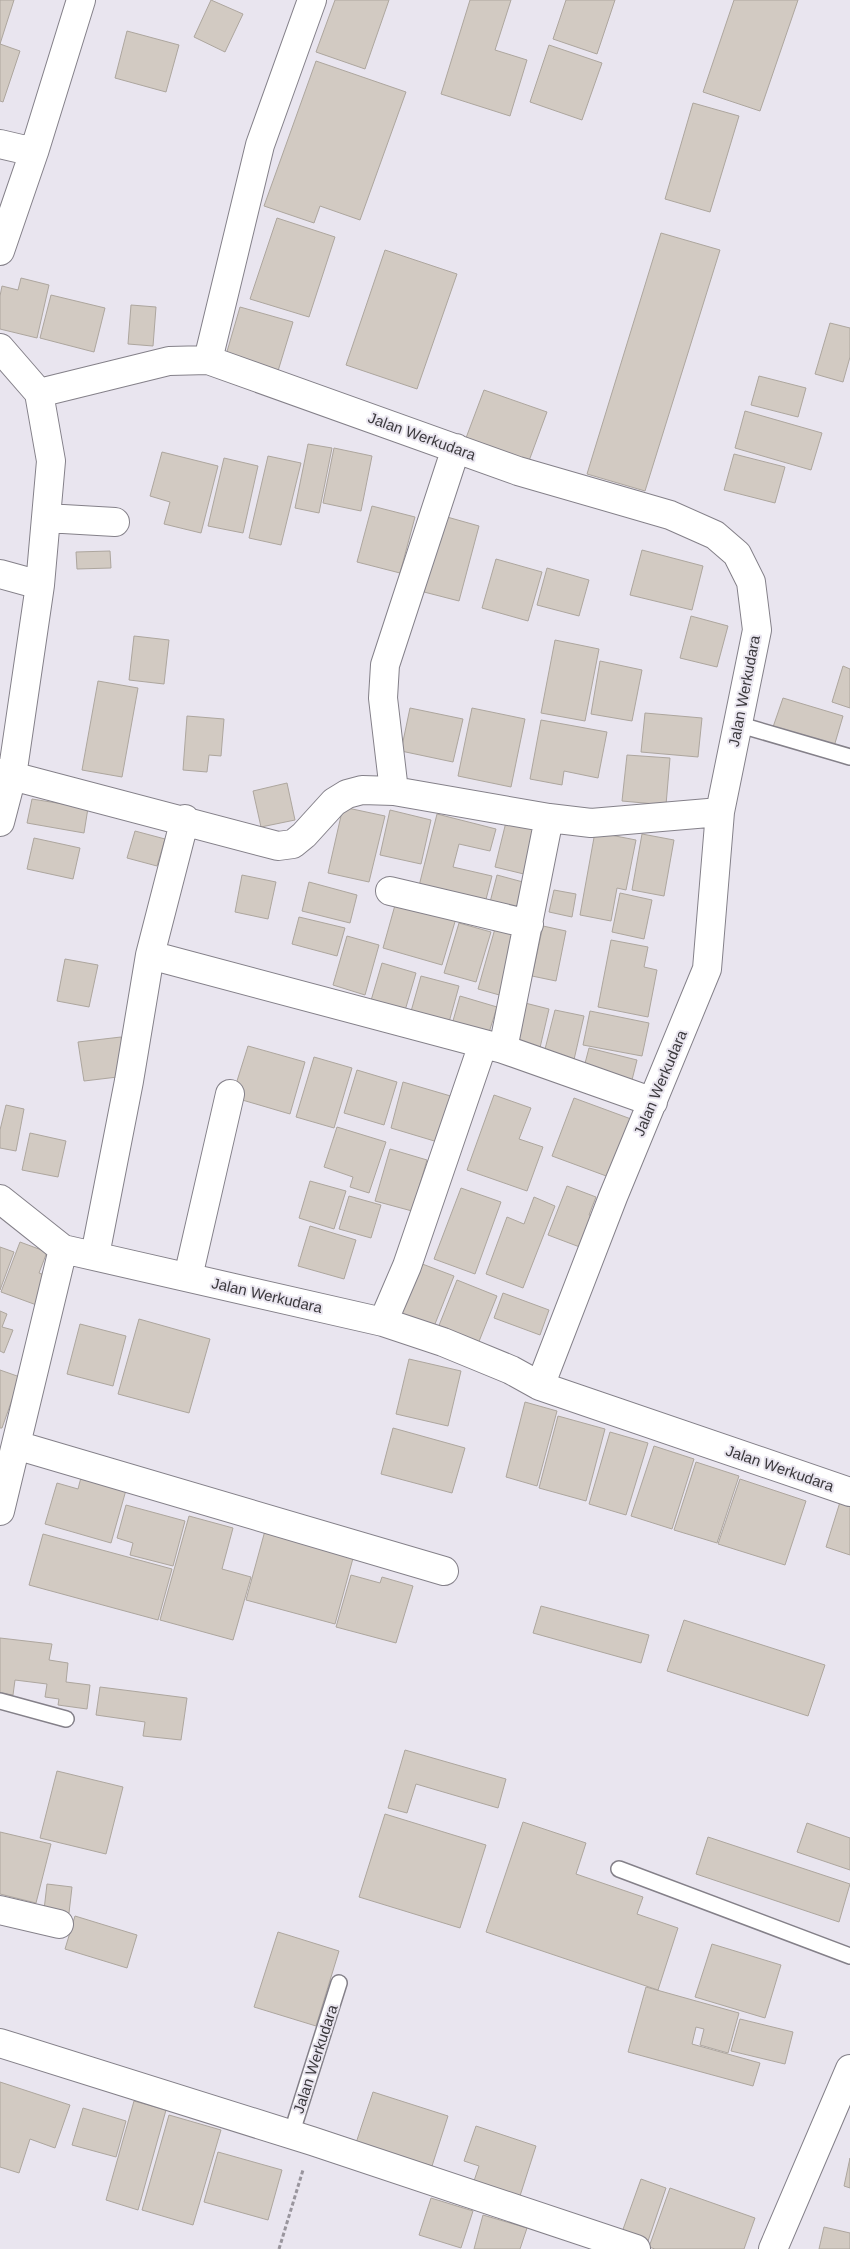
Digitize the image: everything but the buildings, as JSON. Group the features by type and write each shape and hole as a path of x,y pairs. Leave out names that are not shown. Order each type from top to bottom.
{"street":[{"path":"0,250 34,152 81,0"},
{"path":"208,360 260,145 312,0"},
{"path":"0,144 34,152"},
{"path":"0,348 38,393 51,461 40,585 6,774 0,822"},
{"name":"Jalan Werkudara","path":"38,393 169,360 208,360 518,471 670,515 716,535 737,554 752,582 756,630 720,812 707,969 612,1197 540,1386"},
{"path":"394,791 383,698 385,665 456,448"},
{"path":"46,518 115,522"},
{"path":"0,574 40,585"},
{"path":"6,774 278,846 293,844 304,836 334,802 347,794 362,790 394,791 550,818 592,823 720,812"},
{"path":"383,1322 407,1266 493,1046 529,924 550,818"},
{"path":"95,1255 129,1081 150,955 185,820"},
{"path":"390,890 529,924"},
{"path":"150,955 493,1046 653,1102"},
{"path":"188,1277 230,1094"},
{"name":"Jalan Werkudara","path":"0,1199 63,1249 383,1322 443,1342 511,1370 540,1386 850,1492"},
{"path":"0,1511 63,1249"},
{"path":"16,1445 444,1571"},
{"path":"0,1910 58,1924"},
{"path":"0,2043 302,2138 636,2249"},
{"path":"773,2249 850,2069"}],"lane":[{"path":"737,724 850,757"},
{"path":"0,1701 66,1718"},
{"path":"618,1869 850,1956"},
{"name":"Jalan Werkudara","path":"302,2138 339,1983"}],"path":[{"path":"279,2249 302,2138"}]}
